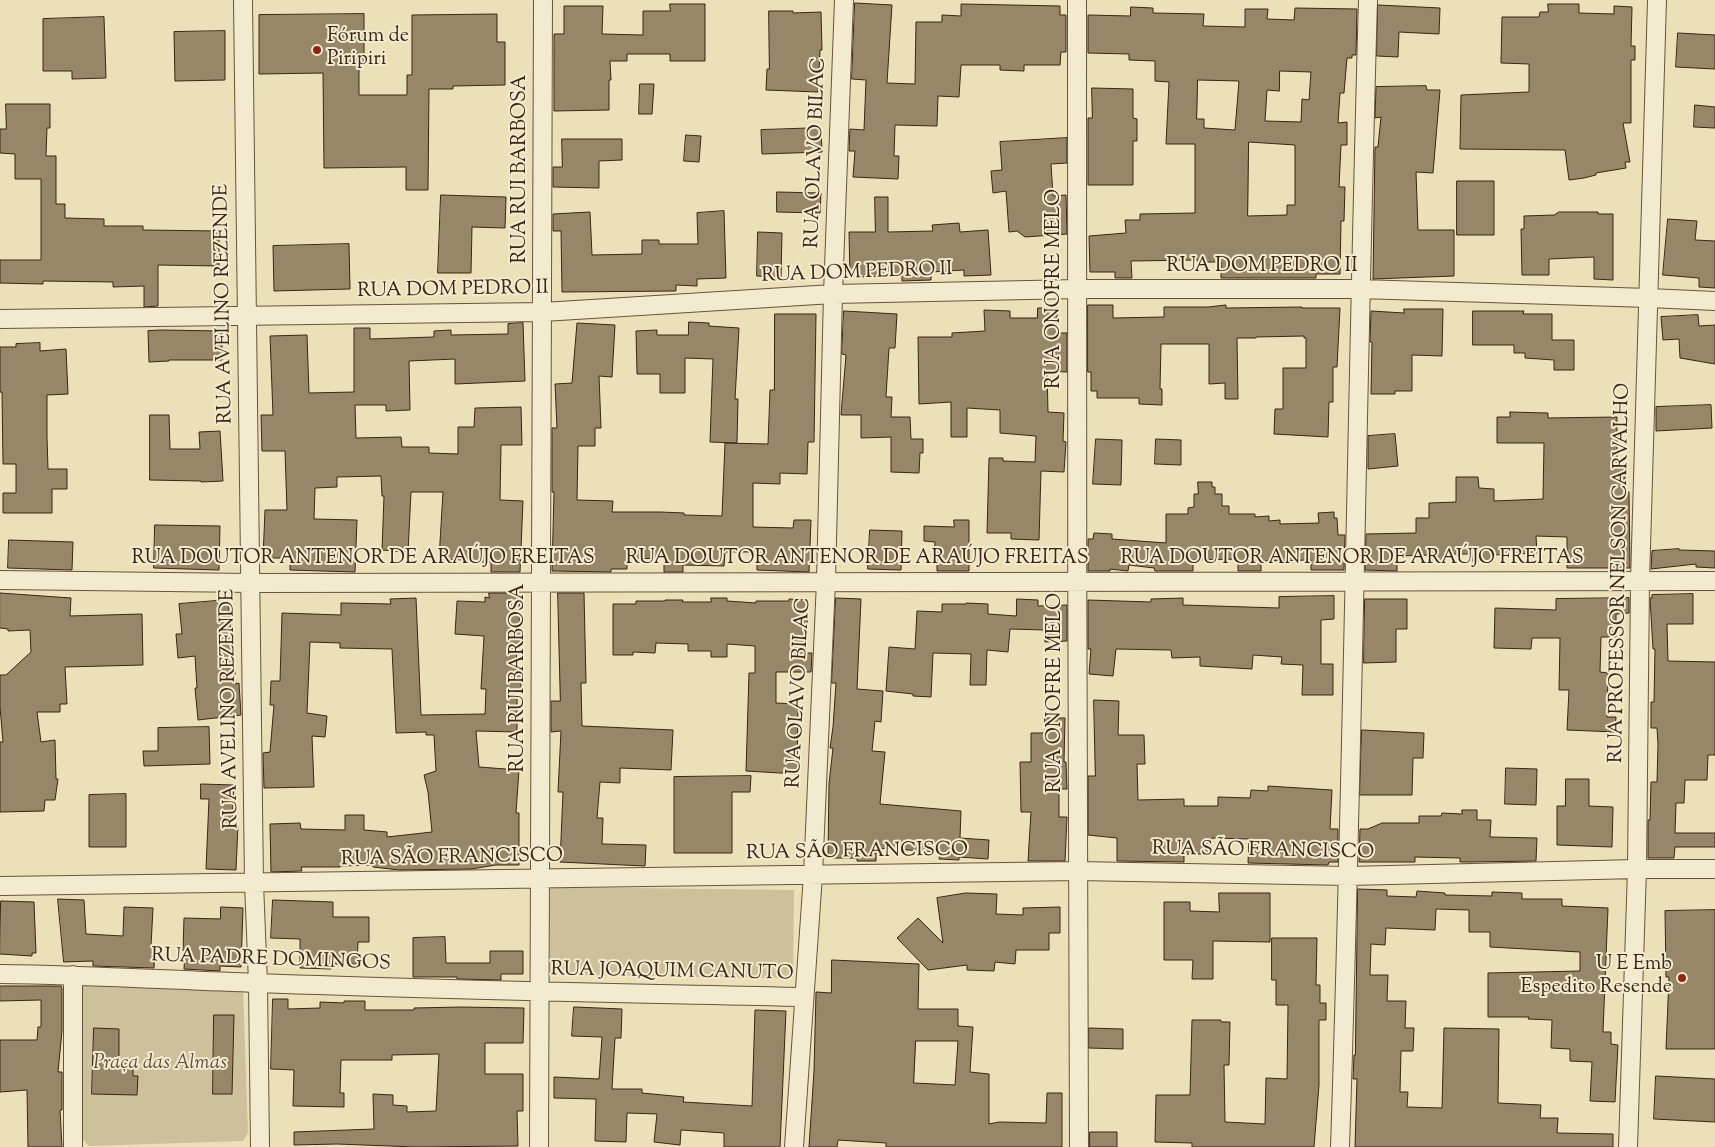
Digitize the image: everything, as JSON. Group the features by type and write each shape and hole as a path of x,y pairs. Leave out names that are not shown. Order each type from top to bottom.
{"street":[{"name":"RUA AVELINO REZENDE","path":"243,0 254,883 258,983 260,1147"},
{"name":"RUA RUI BARBOSA","path":"540,1147 543,0"},
{"name":"RUA OLAVO BILAC","path":"794,1147 813,875 826,581 833,294 844,0"},
{"name":"RUA ONOFRE MELO","path":"1077,0 1077,871 1079,1147"},
{"path":"1340,1147 1349,876 1360,289 1368,0"},
{"name":"RUA PROFESSOR NELSON CARVALHO","path":"1628,1147 1636,869 1640,580 1657,0"},
{"name":"RUA DOM PEDRO II","path":"0,319 543,312 833,294 1078,288 1360,289 1715,301"},
{"name":"RUA DOUTOR ANTENOR DE ARAÚJO FREITAS","path":"0,580 251,583 1715,581"},
{"name":"RUA SÃO FRANCISCO","path":"0,886 1077,871 1349,876 1636,869 1715,869"},
{"name":"RUA PADRE DOMINGOS","path":"0,974 540,992"},
{"path":"73,975 73,1147"},
{"name":"RUA JOAQUIM CANUTO","path":"540,992 804,997"}],"green space":[{"path":"550,887 794,890 793,978 550,975"},
{"name":"Praça das Almas","path":"81,986 243,987 248,1133 243,1141 89,1146 82,1139"}],"building":[{"path":"855,3 892,5 887,83 915,84 916,22 942,22 942,15 961,16 961,4 1060,6 1060,15 1066,15 1066,52 1061,52 1060,65 1024,65 1024,71 1000,70 1000,65 961,65 959,97 938,96 937,126 895,125 894,156 899,156 898,179 853,177 855,151 849,151 850,129 864,130 866,80 852,79"},
{"path":"670,4 705,4 705,61 670,61 670,54 627,54 627,61 610,61 609,110 554,111 554,34 564,34 564,6 603,6 602,34 643,35 643,11 670,11"},
{"path":"1548,4 1579,4 1579,13 1614,14 1614,6 1632,7 1631,46 1635,46 1635,60 1631,60 1631,123 1623,123 1630,162 1625,162 1626,168 1569,180 1565,150 1460,149 1461,95 1529,92 1529,64 1501,63 1502,17 1539,17 1540,12 1548,12"},
{"path":"1378,5 1440,8 1439,34 1399,32 1398,57 1377,56"},
{"path":"1131,7 1153,8 1153,13 1204,14 1203,26 1245,27 1245,9 1268,9 1267,19 1294,20 1295,8 1357,9 1356,55 1352,55 1352,58 1347,58 1344,93 1340,93 1338,123 1347,122 1347,145 1341,145 1339,187 1345,187 1344,221 1341,221 1340,274 1316,274 1316,278 1221,278 1221,262 1198,262 1198,260 1131,261 1132,278 1115,278 1115,272 1090,272 1089,236 1126,233 1125,220 1140,220 1140,214 1195,213 1195,144 1166,144 1169,82 1155,81 1155,61 1129,60 1129,54 1088,53 1088,15 1130,16","holes":["1280,71 1311,72 1309,100 1302,99 1301,122 1265,121 1267,90 1279,91","1198,80 1239,81 1235,130 1204,128 1204,119 1197,119","1249,142 1295,145 1295,205 1287,205 1287,215 1248,216"]},
{"path":"769,11 793,11 793,13 821,12 822,50 820,50 818,92 766,90 767,69 769,69"},
{"path":"364,14 364,64 359,63 359,95 407,95 407,75 412,75 412,15 497,14 497,42 505,42 505,85 453,86 453,89 429,89 428,190 406,190 406,167 324,168 323,73 259,74 259,15"},
{"path":"104,17 106,78 72,79 72,71 43,71 43,19"},
{"path":"225,31 225,80 175,81 174,32"},
{"path":"1678,33 1715,35 1715,69 1676,67"},
{"path":"640,84 654,84 652,114 639,114"},
{"path":"1426,86 1427,90 1440,90 1433,173 1416,172 1418,230 1454,230 1454,276 1373,279 1375,147 1378,147 1381,117 1375,118 1376,87"},
{"path":"1092,88 1133,89 1133,118 1137,119 1137,141 1133,141 1133,185 1088,185 1088,118 1092,118"},
{"path":"6,104 50,104 50,128 47,128 46,156 56,156 56,204 65,204 65,218 104,219 104,226 143,226 143,230 219,231 219,266 158,265 158,306 144,307 144,286 113,287 113,282 43,281 43,284 0,283 0,260 41,260 41,179 15,179 15,154 0,153 0,129 6,129"},
{"path":"1695,105 1715,107 1715,128 1694,127"},
{"path":"821,128 822,152 762,154 761,130"},
{"path":"686,135 701,136 699,162 684,161"},
{"path":"1067,138 1067,163 1051,164 1053,196 1066,195 1067,234 1025,237 1017,231 1009,232 1006,191 993,193 991,171 1002,170 1000,142"},
{"path":"562,139 622,139 622,160 599,161 599,188 553,187 553,167 562,167"},
{"path":"1457,181 1494,181 1494,235 1457,235"},
{"path":"777,192 821,193 820,213 777,212"},
{"path":"441,195 506,197 505,228 472,227 471,273 438,273"},
{"path":"875,197 888,197 888,232 933,231 932,225 959,223 960,232 988,230 991,275 964,276 964,270 931,272 931,280 902,281 902,276 850,277 849,232 875,232"},
{"path":"724,211 726,278 697,279 697,286 676,285 676,291 562,292 561,231 553,231 553,214 590,212 592,255 642,254 642,240 659,240 659,244 698,244 697,213"},
{"path":"1559,212 1613,214 1613,280 1594,279 1594,257 1549,259 1549,275 1522,275 1521,229 1524,229 1524,216 1554,215"},
{"path":"1668,219 1697,221 1695,240 1715,241 1715,288 1699,287 1699,278 1663,275"},
{"path":"758,232 782,233 781,277 757,276"},
{"path":"349,244 350,289 274,291 273,246"},
{"path":"1088,305 1113,305 1113,318 1164,317 1164,307 1226,305 1226,308 1340,308 1337,367 1333,367 1333,402 1329,402 1328,437 1274,434 1275,409 1283,409 1283,368 1306,368 1306,338 1304,336 1237,338 1238,399 1225,399 1225,383 1209,384 1209,344 1161,344 1160,389 1162,389 1162,405 1139,404 1139,398 1097,398 1097,391 1091,391 1091,372 1088,372"},
{"path":"1038,308 1057,308 1057,333 1067,333 1067,372 1047,371 1048,412 1064,413 1063,441 1066,442 1064,472 1041,471 1039,540 1011,539 1011,533 987,533 989,458 1003,458 1003,461 1035,462 1036,436 1000,433 1000,410 967,408 967,437 951,437 951,402 919,404 918,337 952,337 952,333 985,331 984,310 1010,311 1010,318 1037,318"},
{"path":"1404,309 1443,309 1442,356 1412,355 1412,391 1395,391 1395,394 1371,394 1371,311 1404,313"},
{"path":"844,311 897,314 895,348 889,348 886,397 892,397 891,417 910,417 911,439 923,439 923,453 920,453 919,473 891,472 891,437 861,438 861,415 841,415 846,355 842,354"},
{"path":"1473,311 1524,311 1523,314 1552,314 1552,340 1574,340 1574,370 1554,370 1554,360 1525,358 1525,353 1514,353 1514,345 1473,345"},
{"path":"775,314 816,314 814,442 808,442 807,474 780,473 780,484 753,483 753,527 793,528 794,520 811,520 809,572 757,570 757,552 725,552 724,566 683,565 683,572 664,572 664,558 627,559 627,569 611,569 611,572 552,571 554,492 552,492 552,428 557,428 555,384 572,383 577,323 615,325 612,377 599,376 601,428 595,428 595,446 578,446 577,500 613,501 612,512 661,512 722,516 725,443 768,444 770,390 774,390"},
{"path":"1698,315 1699,326 1715,325 1715,364 1680,358 1679,339 1663,340 1661,317"},
{"path":"689,322 709,323 709,326 739,328 735,399 738,399 737,443 710,442 713,359 685,358 685,393 660,393 660,374 637,374 636,331 657,330 657,335 688,335"},
{"path":"523,323 525,381 455,384 455,359 409,361 410,410 386,411 386,405 355,405 356,438 401,437 402,447 429,447 429,453 458,454 458,427 474,427 475,408 521,407 522,445 501,445 500,500 523,501 520,572 491,572 491,562 439,559 443,492 411,492 408,552 382,550 384,496 382,496 381,476 337,477 337,487 315,488 314,519 357,520 355,572 290,570 290,558 263,558 265,510 287,510 285,451 262,451 261,415 273,415 270,336 307,335 309,393 354,392 354,328 370,328 370,339 434,337 434,331 451,330 451,335 508,334 508,324"},
{"path":"148,331 222,331 222,360 149,362"},
{"path":"40,343 40,351 66,349 68,394 47,395 47,437 48,469 67,469 67,489 52,489 52,513 3,513 3,493 16,493 16,464 3,464 0,347 16,347 16,344"},
{"path":"1711,405 1712,428 1656,431 1656,407"},
{"path":"1510,412 1548,413 1548,418 1617,417 1617,464 1625,464 1625,492 1629,492 1630,568 1567,568 1567,537 1536,536 1537,553 1493,555 1493,561 1472,561 1472,554 1444,554 1444,561 1431,562 1431,555 1397,556 1397,571 1365,570 1366,534 1416,533 1416,518 1429,518 1429,503 1456,502 1456,477 1478,477 1479,488 1494,489 1494,501 1543,499 1544,443 1497,443 1497,417 1510,417"},
{"path":"150,415 169,415 170,449 200,449 199,432 220,431 223,481 150,480"},
{"path":"1395,434 1398,466 1368,469 1368,436"},
{"path":"1096,439 1122,440 1121,485 1093,484"},
{"path":"1156,439 1181,440 1181,465 1155,464"},
{"path":"1198,482 1212,482 1212,487 1215,487 1215,494 1222,494 1222,506 1229,506 1229,514 1255,514 1255,517 1269,516 1269,521 1280,520 1280,524 1319,523 1318,513 1334,512 1334,518 1337,518 1338,535 1345,535 1344,570 1311,570 1311,560 1261,561 1261,571 1238,571 1238,559 1193,560 1193,571 1155,571 1154,568 1129,565 1128,571 1110,569 1110,571 1088,571 1088,539 1093,539 1094,533 1112,534 1112,539 1166,543 1166,514 1188,514 1188,508 1194,507 1194,494 1198,494"},
{"path":"954,520 969,520 969,571 937,571 937,559 934,559 935,542 924,541 924,526 954,527"},
{"path":"155,525 220,526 219,570 154,568"},
{"path":"870,530 902,531 901,570 868,569"},
{"path":"9,540 73,542 72,570 8,568"},
{"path":"1679,549 1715,551 1715,568 1696,567 1696,564 1651,569 1652,551"},
{"path":"0,593 71,598 70,616 142,614 143,665 65,667 67,704 60,704 60,712 37,712 41,742 55,740 56,779 58,779 55,800 45,800 44,811 0,812 0,742 3,742 0,675 6,675 31,652 30,630 8,631 8,629 0,628"},
{"path":"489,593 518,593 518,599 520,599 519,628 522,629 521,644 517,644 516,673 521,673 521,690 517,690 517,732 476,731 479,767 519,770 516,813 519,813 519,865 496,865 471,869 399,870 373,867 373,865 301,867 302,871 271,872 270,824 300,823 301,829 345,830 345,815 364,815 364,830 387,832 387,837 432,832 428,792 424,775 436,771 434,735 426,735 426,732 396,733 392,649 340,648 340,643 310,642 307,713 327,716 325,737 312,736 314,787 264,788 263,753 270,752 274,705 270,705 271,681 280,681 282,613 341,615 341,603 391,604 390,599 416,598 421,715 485,714 486,689 481,689 484,636 455,634 457,601 485,602 485,597 489,598"},
{"path":"558,593 584,593 586,683 581,683 582,726 673,730 671,770 620,768 620,783 600,782 597,818 603,818 602,844 646,845 645,866 560,862 563,792 558,792 561,731 551,732 551,701 560,701"},
{"path":"1693,594 1693,624 1667,624 1668,661 1715,662 1715,755 1708,755 1707,780 1685,780 1684,803 1676,803 1675,833 1715,833 1715,847 1675,847 1674,858 1648,858 1651,782 1657,782 1658,744 1657,728 1651,728 1651,702 1654,702 1655,649 1653,649 1650,598 1652,598 1652,595"},
{"path":"1334,596 1334,619 1321,620 1321,664 1333,664 1333,695 1302,695 1303,665 1281,664 1282,657 1253,655 1252,669 1200,666 1200,657 1172,658 1171,650 1116,649 1113,676 1089,674 1091,649 1088,649 1088,600 1151,602 1151,599 1183,598 1183,605 1279,608 1279,597"},
{"path":"711,598 727,598 727,601 756,603 756,601 789,601 789,599 808,600 806,653 812,653 811,672 776,672 776,703 798,704 797,774 746,771 749,673 755,673 755,646 727,644 727,657 711,657 711,651 688,651 688,644 656,643 655,653 633,652 633,655 613,655 613,604 636,604 636,601 665,600 711,602"},
{"path":"836,598 861,599 857,689 883,691 881,722 875,721 872,751 885,752 880,804 961,811 960,838 989,840 988,859 959,857 959,860 939,859 940,852 876,848 876,861 857,861 857,858 828,858 829,784 833,748 830,748 836,683 832,683"},
{"path":"1629,598 1629,613 1616,614 1616,637 1601,637 1600,672 1608,673 1607,717 1616,717 1615,732 1567,730 1569,690 1559,690 1560,638 1532,638 1531,649 1494,648 1495,608 1556,610 1556,599"},
{"path":"1017,599 1038,600 1038,606 1067,605 1067,641 1045,642 1044,630 1010,629 1008,652 987,650 986,685 970,685 971,654 933,653 931,697 886,691 889,647 915,649 917,611 942,612 942,604 988,604 988,614 1016,616"},
{"path":"1365,599 1407,599 1407,629 1396,629 1396,662 1364,663"},
{"path":"228,600 236,684 239,683 241,715 198,720 195,656 178,658 176,634 182,634 179,604"},
{"path":"1094,700 1119,701 1118,735 1144,735 1145,764 1137,764 1138,800 1184,799 1184,806 1218,806 1218,797 1250,798 1251,790 1268,791 1268,786 1332,790 1330,829 1338,829 1338,862 1329,862 1328,865 1248,863 1249,839 1212,838 1211,854 1184,854 1184,862 1117,861 1117,838 1088,835 1088,776 1095,776"},
{"path":"1045,718 1065,718 1064,762 1066,762 1067,789 1059,789 1059,817 1067,817 1065,861 1028,861 1031,812 1021,812 1020,762 1031,762 1031,733 1045,733"},
{"path":"209,727 210,764 144,766 143,751 158,751 158,728"},
{"path":"1362,730 1424,733 1423,758 1413,758 1412,795 1360,795"},
{"path":"1506,768 1537,769 1536,805 1505,804"},
{"path":"751,776 750,792 732,792 732,853 674,853 674,777"},
{"path":"1566,779 1589,779 1589,806 1613,807 1612,847 1557,845 1557,806 1565,806"},
{"path":"201,784 234,785 232,825 238,826 236,870 206,869 209,799 201,799"},
{"path":"126,794 126,847 89,847 89,795"},
{"path":"1462,810 1477,810 1477,820 1491,820 1490,837 1537,838 1536,861 1460,862 1460,858 1415,857 1415,862 1359,862 1360,829 1368,829 1382,823 1419,823 1419,816 1441,816 1442,813 1462,814"},
{"path":"1358,889 1387,890 1387,896 1416,897 1417,891 1445,893 1445,895 1492,896 1492,892 1522,893 1522,899 1562,899 1562,906 1608,908 1603,1032 1611,1032 1611,1044 1618,1045 1615,1102 1590,1101 1592,1062 1570,1061 1570,1049 1551,1048 1552,1020 1528,1019 1529,1017 1488,1017 1488,973 1580,971 1580,952 1490,947 1490,932 1469,932 1469,910 1436,909 1435,930 1386,928 1385,945 1371,944 1370,975 1388,975 1387,1001 1406,1001 1405,1028 1414,1028 1413,1051 1401,1051 1400,1092 1408,1092 1407,1107 1442,1108 1444,1028 1499,1029 1498,1103 1541,1105 1540,1118 1558,1118 1557,1133 1613,1134 1613,1147 1355,1147 1357,1079 1353,1079"},
{"path":"966,893 997,894 996,914 1023,915 1023,908 1060,907 1060,933 1049,933 1049,950 1016,950 1015,964 995,962 994,971 967,970 967,965 928,970 897,938 918,918 943,943 937,898"},
{"path":"1219,893 1270,893 1270,942 1213,941 1213,979 1192,979 1193,960 1164,960 1164,902 1190,902 1190,911 1219,912"},
{"path":"58,899 84,900 86,934 123,936 124,907 153,908 151,946 155,946 154,968 93,966 93,961 64,962"},
{"path":"273,900 333,902 333,917 369,917 369,942 358,942 357,964 331,964 331,969 300,968 300,939 271,938"},
{"path":"1,901 34,902 36,953 32,953 32,956 0,954"},
{"path":"221,907 243,908 241,967 220,966 220,971 184,969 184,918 220,919"},
{"path":"1715,910 1715,1049 1666,1049 1669,977 1666,977 1665,911"},
{"path":"445,937 446,963 490,963 490,951 523,951 523,974 501,974 501,980 413,977 413,938"},
{"path":"1272,938 1317,938 1316,985 1320,985 1320,1003 1326,1003 1326,1020 1319,1020 1319,1085 1314,1147 1192,1147 1192,1143 1155,1142 1156,1095 1190,1095 1192,1020 1221,1020 1221,1022 1230,1022 1229,1065 1224,1065 1225,1122 1265,1124 1266,1078 1287,1079 1288,1005 1276,1005 1276,980 1272,980"},
{"path":"832,960 919,964 918,1009 958,1009 958,1026 973,1027 970,1072 989,1074 989,1124 999,1122 1046,1123 1047,1093 1062,1093 1062,1147 886,1147 886,1143 838,1140 837,1147 809,1147 814,1071 816,992 831,993","holes":["916,1041 958,1041 955,1085 914,1083"]},
{"path":"0,986 61,986 62,988 62,1031 58,1072 62,1072 62,1110 60,1110 62,1147 28,1147 27,1090 0,1092 0,1040 37,1040 38,1027 41,1027 41,1000 0,1001"},
{"path":"273,999 288,999 288,1009 320,1008 320,1002 344,1003 344,1001 365,1001 365,1010 414,1010 414,1008 461,1007 524,1008 523,1043 485,1043 485,1074 523,1074 523,1111 517,1111 518,1146 294,1145 294,1132 374,1129 373,1094 393,1095 393,1105 407,1106 407,1112 436,1111 439,1054 392,1055 392,1060 341,1060 340,1093 344,1093 344,1107 293,1106 294,1070 271,1069"},
{"path":"574,1007 622,1009 621,1038 615,1038 612,1089 642,1089 642,1093 684,1097 683,1102 752,1106 755,1010 786,1011 780,1147 724,1147 724,1133 681,1130 680,1145 654,1142 657,1114 627,1113 626,1142 595,1141 596,1099 554,1098 554,1077 599,1079 602,1037 572,1036"},
{"path":"214,1015 234,1015 232,1094 213,1094"},
{"path":"94,1028 119,1029 119,1061 133,1061 133,1076 138,1076 137,1095 92,1094"},
{"path":"1089,1028 1123,1029 1123,1049 1089,1048"},
{"path":"1656,1076 1715,1079 1715,1122 1654,1119"},
{"path":"1090,1132 1117,1132 1117,1147 1090,1147"}],"place":[{"name":"Fórum de Piripiri","path":"317,50"},
{"name":"U E Emb Espedito Resende","path":"1682,978"}]}
